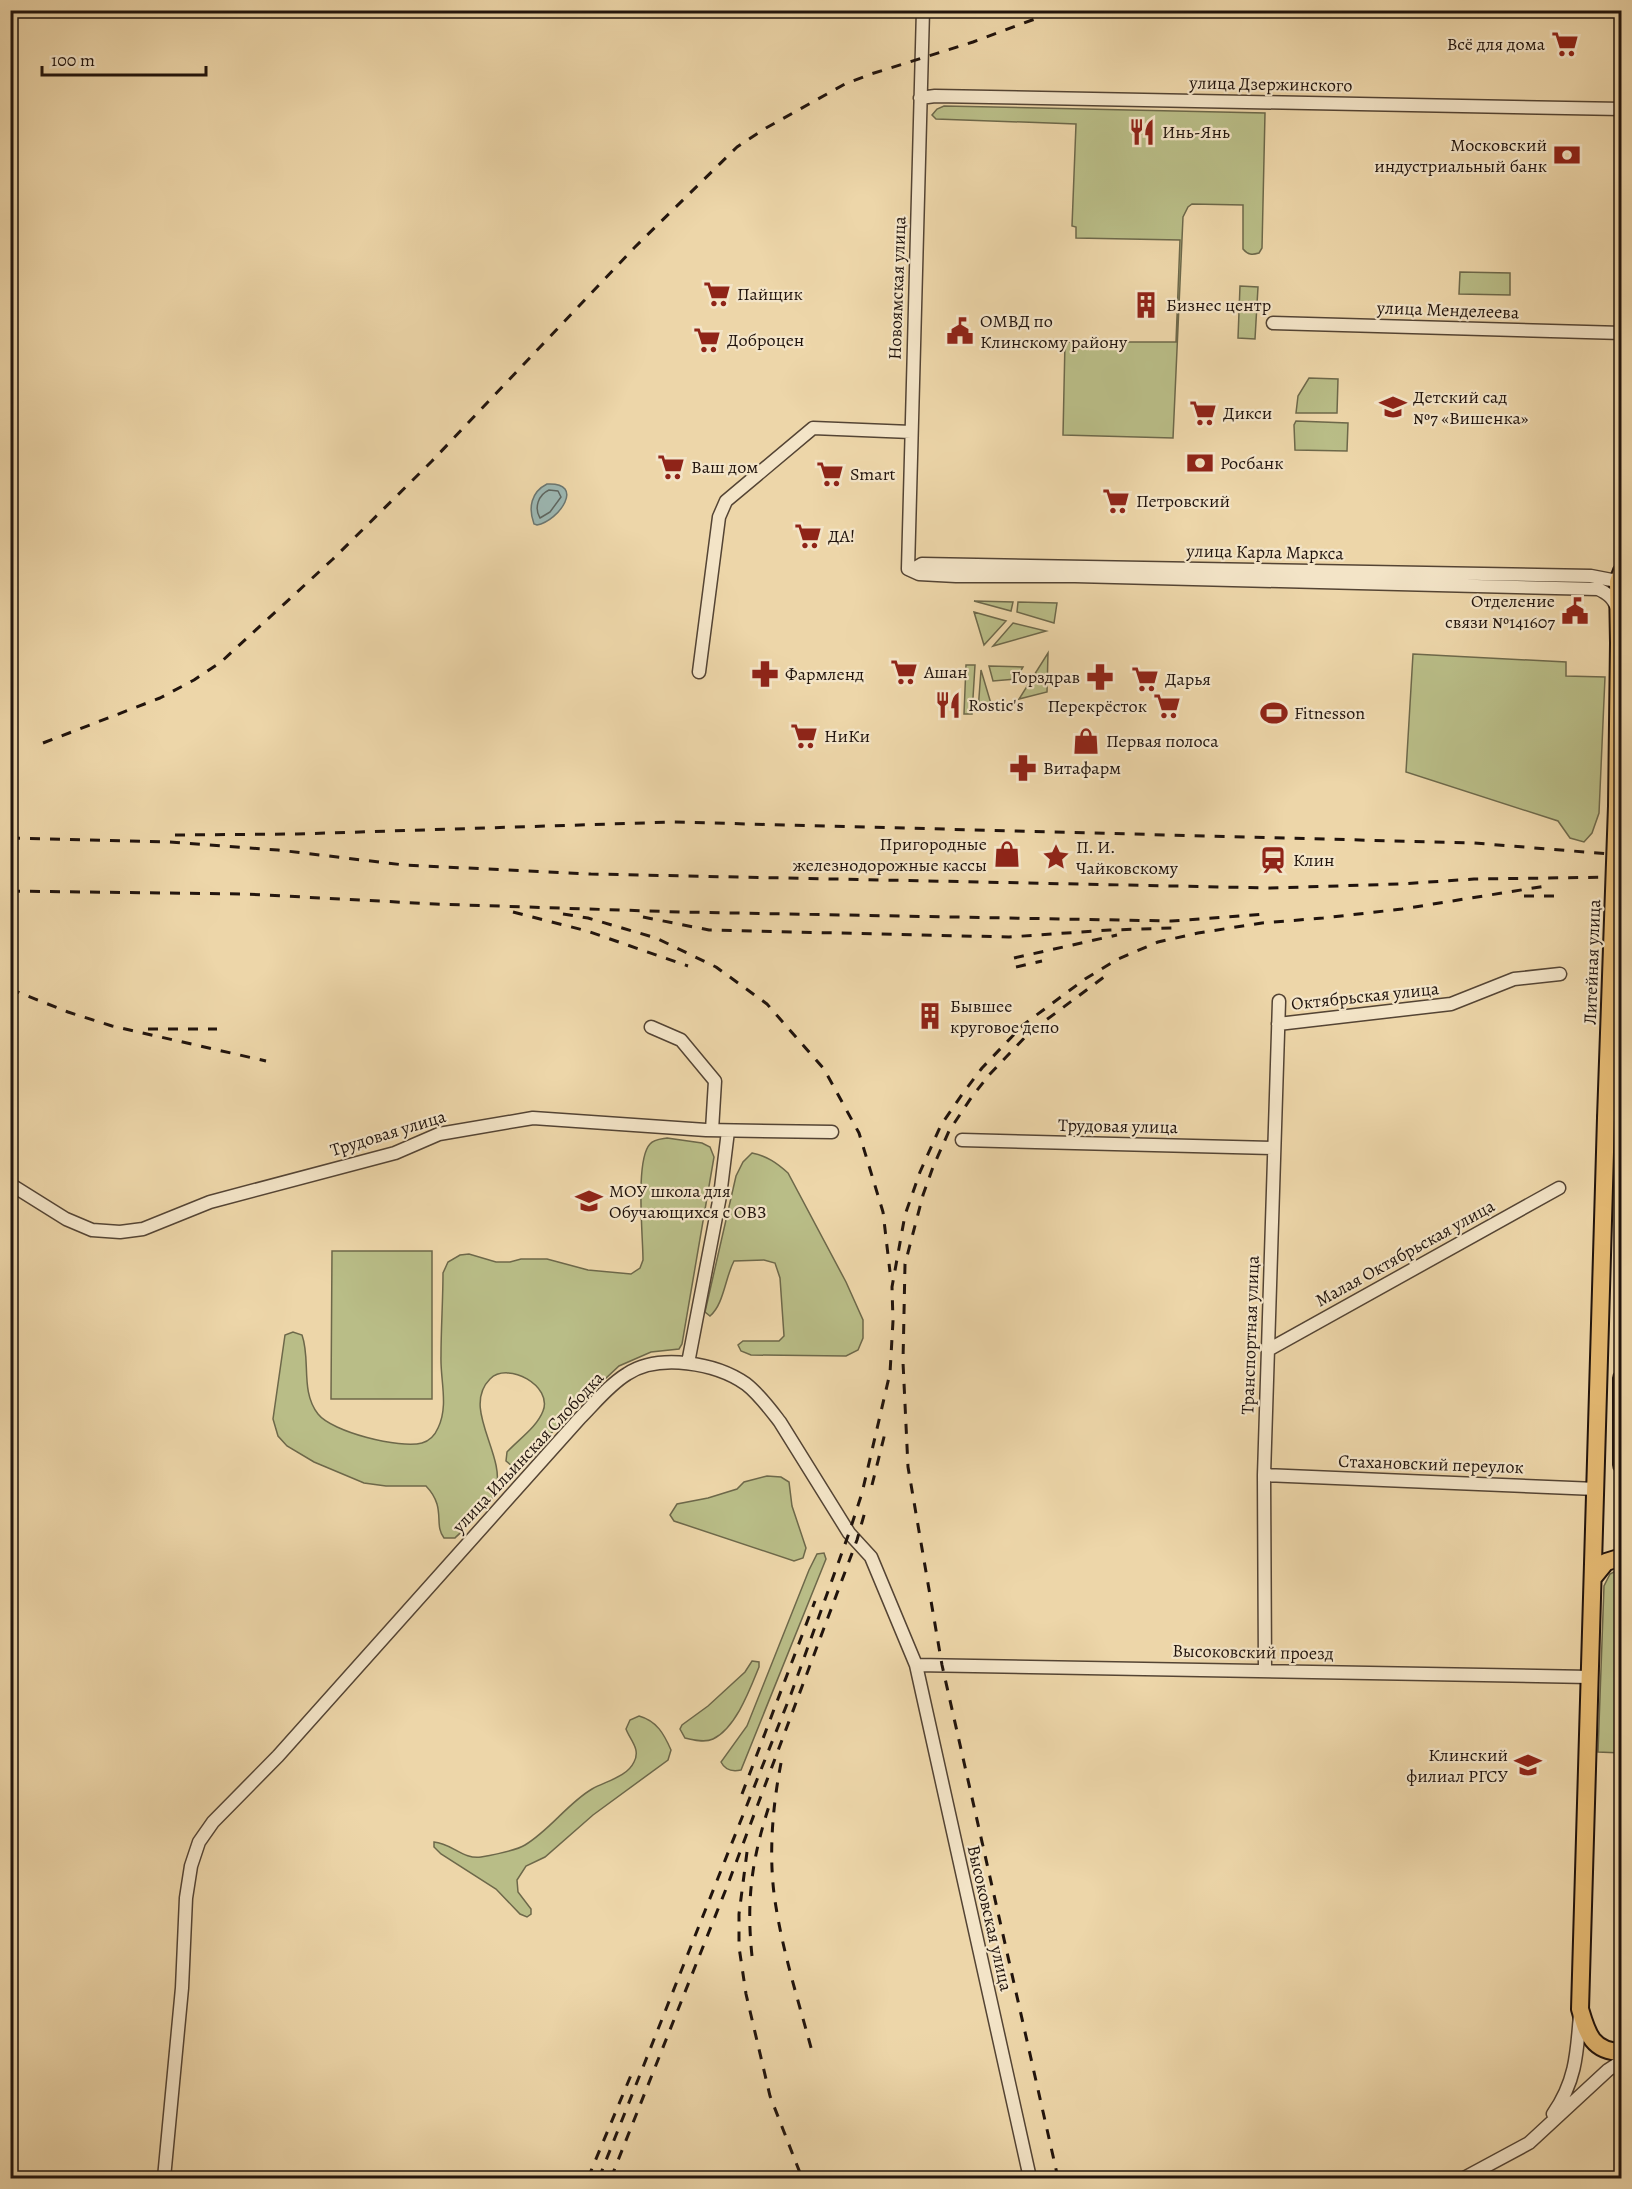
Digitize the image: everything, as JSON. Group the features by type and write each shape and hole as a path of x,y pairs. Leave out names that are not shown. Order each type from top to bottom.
{"highway":[{"name":"Литейная улица","path":"1580,2009 1598,1356 1617,806 1620,578"},
{"path":"1622,1378 1622,1465"},
{"path":"1593,1578 1606,1562 1622,1557"},
{"path":"1580,2009 1587,2034 1600,2048 1622,2052"}],"street":[{"name":"Новоямская улица","path":"910,569 911,432 922,10"},
{"name":"улица Дзержинского","path":"920,98 946,96 1622,109"},
{"name":"улица Менделеева","path":"1274,323 1622,333"},
{"path":"699,672 719,517 726,501 813,428 911,432"},
{"name":"улица Карла Маркса","path":"910,569 922,564 1620,578"},
{"name":"улица Карла Маркса","path":"910,569 919,574 956,576 1075,576 1598,590 1620,578"},
{"path":"1598,590 1608,593 1614,600 1619,613"},
{"name":"Октябрьская улица","path":"1278,1024 1451,1004 1514,980 1560,974"},
{"name":"Транспортная улица","path":"1265,1670 1264,1474 1279,1001"},
{"path":"651,1027 681,1040 715,1081 712,1130"},
{"name":"Трудовая улица","path":"10,1184 66,1219 92,1230 120,1232 143,1229 210,1202 395,1152 439,1134 533,1118 728,1131 832,1132"},
{"path":"688,1363 720,1196 728,1131"},
{"name":"Трудовая улица","path":"962,1140 1273,1148"},
{"name":"Малая Октябрьская улица","path":"1268,1350 1559,1188"},
{"name":"улица Ильинская Слободка","path":"164,2178 182,1988 186,1898 191,1866 199,1842 213,1822 278,1756 580,1418 616,1382 640,1368 666,1363 688,1363 723,1372 748,1386 780,1422 843,1523"},
{"name":"Стахановский переулок","path":"1264,1474 1596,1489"},
{"name":"Высоковская улица","path":"843,1523 871,1557 916,1665 1030,2178"},
{"name":"Высоковский проезд","path":"916,1665 1590,1677"},
{"path":"1529,2143 1552,2116 1569,2087 1573,2074 1580,2009"},
{"path":"1464,2178 1529,2143 1608,2070 1622,2061"}],"green space":[{"path":"944,106 1265,113 1262,248 1259,253 1250,254 1243,249 1243,205 1192,204 1183,217 1173,438 1063,435 1065,342 1176,342 1180,240 1076,238 1076,227 1072,226 1076,124 936,119 932,115"},
{"path":"1460,272 1510,273 1510,295 1459,294"},
{"path":"1240,286 1258,287 1255,339 1238,338"},
{"path":"1309,378 1338,379 1337,413 1296,413 1298,396"},
{"path":"1296,421 1348,423 1347,451 1295,450 1294,425"},
{"path":"974,601 1013,602 1011,611"},
{"path":"1018,602 1057,603 1054,623 1017,612"},
{"path":"974,612 1006,621 984,645"},
{"path":"1013,623 1046,631 993,646"},
{"path":"1048,653 1047,692 1019,699"},
{"path":"1413,654 1566,662 1566,676 1605,677 1599,813 1592,833 1584,842 1570,838 1558,821 1406,772"},
{"path":"966,665 975,665 972,714 964,714"},
{"path":"989,666 1023,667 1016,679 993,681"},
{"path":"981,670 992,707 978,711"},
{"path":"667,1138 702,1143 710,1147 714,1157 682,1344 679,1349 651,1352 619,1366 569,1413 526,1462 512,1466 506,1461 507,1452 537,1422 543,1411 544,1402 541,1393 527,1379 507,1373 498,1374 490,1379 482,1391 480,1404 495,1462 496,1489 484,1508 455,1538 444,1538 441,1533 436,1501 426,1486 386,1486 364,1483 314,1462 287,1446 278,1436 273,1419 285,1335 293,1332 302,1335 305,1345 309,1395 318,1414 326,1421 351,1433 398,1444 422,1443 429,1439 438,1428 443,1411 441,1356 443,1273 448,1262 460,1255 469,1254 496,1262 547,1259 588,1270 631,1274 640,1268 643,1260 641,1181 645,1153 652,1142"},
{"path":"752,1153 771,1160 788,1173 846,1282 863,1320 863,1338 858,1350 846,1356 751,1355 741,1351 738,1345 743,1341 779,1341 784,1336 780,1278 775,1263 764,1260 734,1261 715,1311 710,1316 705,1312 736,1176 743,1162"},
{"path":"332,1251 432,1251 432,1399 331,1399"},
{"path":"767,1476 781,1477 789,1482 792,1506 806,1548 803,1558 794,1561 674,1521 670,1515 677,1504 737,1489 744,1482"},
{"path":"824,1553 826,1559 741,1770 729,1770 721,1762 747,1726 809,1570 817,1554"},
{"path":"1621,1568 1621,1753 1598,1752 1604,1586 1610,1574"},
{"path":"752,1661 759,1662 759,1667 741,1707 729,1726 710,1740 699,1741 685,1738 680,1729 682,1725 708,1706 745,1672"},
{"path":"639,1716 651,1721 663,1734 671,1750 668,1760 593,1815 545,1857 526,1866 517,1880 518,1892 531,1909 531,1914 527,1917 520,1914 496,1889 441,1854 434,1847 434,1842 440,1843 463,1854 481,1857 525,1845 543,1832 583,1795 621,1775 631,1767 636,1753 626,1729 630,1720"}],"water":[{"path":"547,484 559,485 565,489 567,495 560,510 553,517 537,525 534,524 532,518 532,501 537,491"}],"railway":[{"path":"43,743 160,698 221,662 333,559 432,461 634,248 737,147 845,84 973,42 1059,10"},
{"path":"175,835 297,834 673,822 1474,843 1622,855"},
{"path":"10,838 169,842 278,850 404,865 591,874 1270,888 1474,879 1622,877"},
{"path":"599,2178 791,1694 849,1533 862,1493 890,1373 892,1287 905,1215 920,1172 941,1125 963,1093 982,1068 1023,1025 1085,979 1118,959 1158,942 1262,923 1402,909 1546,886"},
{"path":"10,891 246,894 435,904 680,912 1171,921 1267,914"},
{"path":"1524,896 1563,896"},
{"path":"513,912 587,931 688,966"},
{"path":"563,914 588,918 656,938 716,967 767,1004 824,1069 859,1133 883,1212 890,1272"},
{"path":"643,917 709,930 1009,937 1172,928"},
{"path":"1014,958 1117,935"},
{"path":"1016,967 1042,961"},
{"path":"1058,2178 942,1665 908,1467 903,1362 905,1264 923,1195 933,1167 949,1131 971,1098 989,1075 1030,1032 1104,977"},
{"path":"10,989 68,1012 112,1026 266,1061"},
{"path":"148,1029 217,1029"},
{"path":"872,1485 885,1433"},
{"path":"611,2178 728,1884 857,1540 866,1508"},
{"path":"742,1794 815,1601"},
{"path":"781,1763 775,1798 772,1872 783,1944 813,2055"},
{"path":"752,1956 750,1935 752,1879 770,1803"},
{"path":"747,1852 739,1914 739,1947 746,1994 770,2096 802,2178"},
{"path":"588,2178 634,2068"}],"place":[{"name":"Всё для дома","path":"1565,44"},
{"name":"Инь-Янь","path":"1142,132"},
{"name":"Московский индустриальный банк","path":"1567,155"},
{"name":"Пайщик","path":"717,294"},
{"name":"Бизнес центр","path":"1146,305"},
{"name":"ОМВД по Клинскому району","path":"960,331"},
{"name":"Доброцен","path":"707,340"},
{"name":"Детский сад №7 «Вишенка»","path":"1393,407"},
{"name":"Дикси","path":"1203,413"},
{"name":"Росбанк","path":"1200,463"},
{"name":"Ваш дом","path":"671,467"},
{"name":"Smart","path":"830,474"},
{"name":"Петровский","path":"1116,501"},
{"name":"ДА!","path":"808,536"},
{"name":"Отделение связи №141607","path":"1575,611"},
{"name":"Ашан","path":"904,672"},
{"name":"Фармленд","path":"765,674"},
{"name":"Горздрав","path":"1100,677"},
{"name":"Дарья","path":"1145,679"},
{"name":"Rostic's","path":"948,705"},
{"name":"Перекрёсток","path":"1167,706"},
{"name":"Fitnesson","path":"1274,713"},
{"name":"НиКи","path":"804,736"},
{"name":"Первая полоса","path":"1086,741"},
{"name":"Витафарм","path":"1023,768"},
{"name":"Пригородные железнодорожные кассы","path":"1007,854"},
{"name":"П. И. Чайковскому","path":"1056,857"},
{"name":"Клин","path":"1273,860"},
{"name":"Бывшее круговое депо","path":"930,1016"},
{"name":"МОУ школа для Обучающихся с ОВЗ","path":"589,1201"},
{"name":"Клинский филиал РГСУ","path":"1528,1765"}]}
